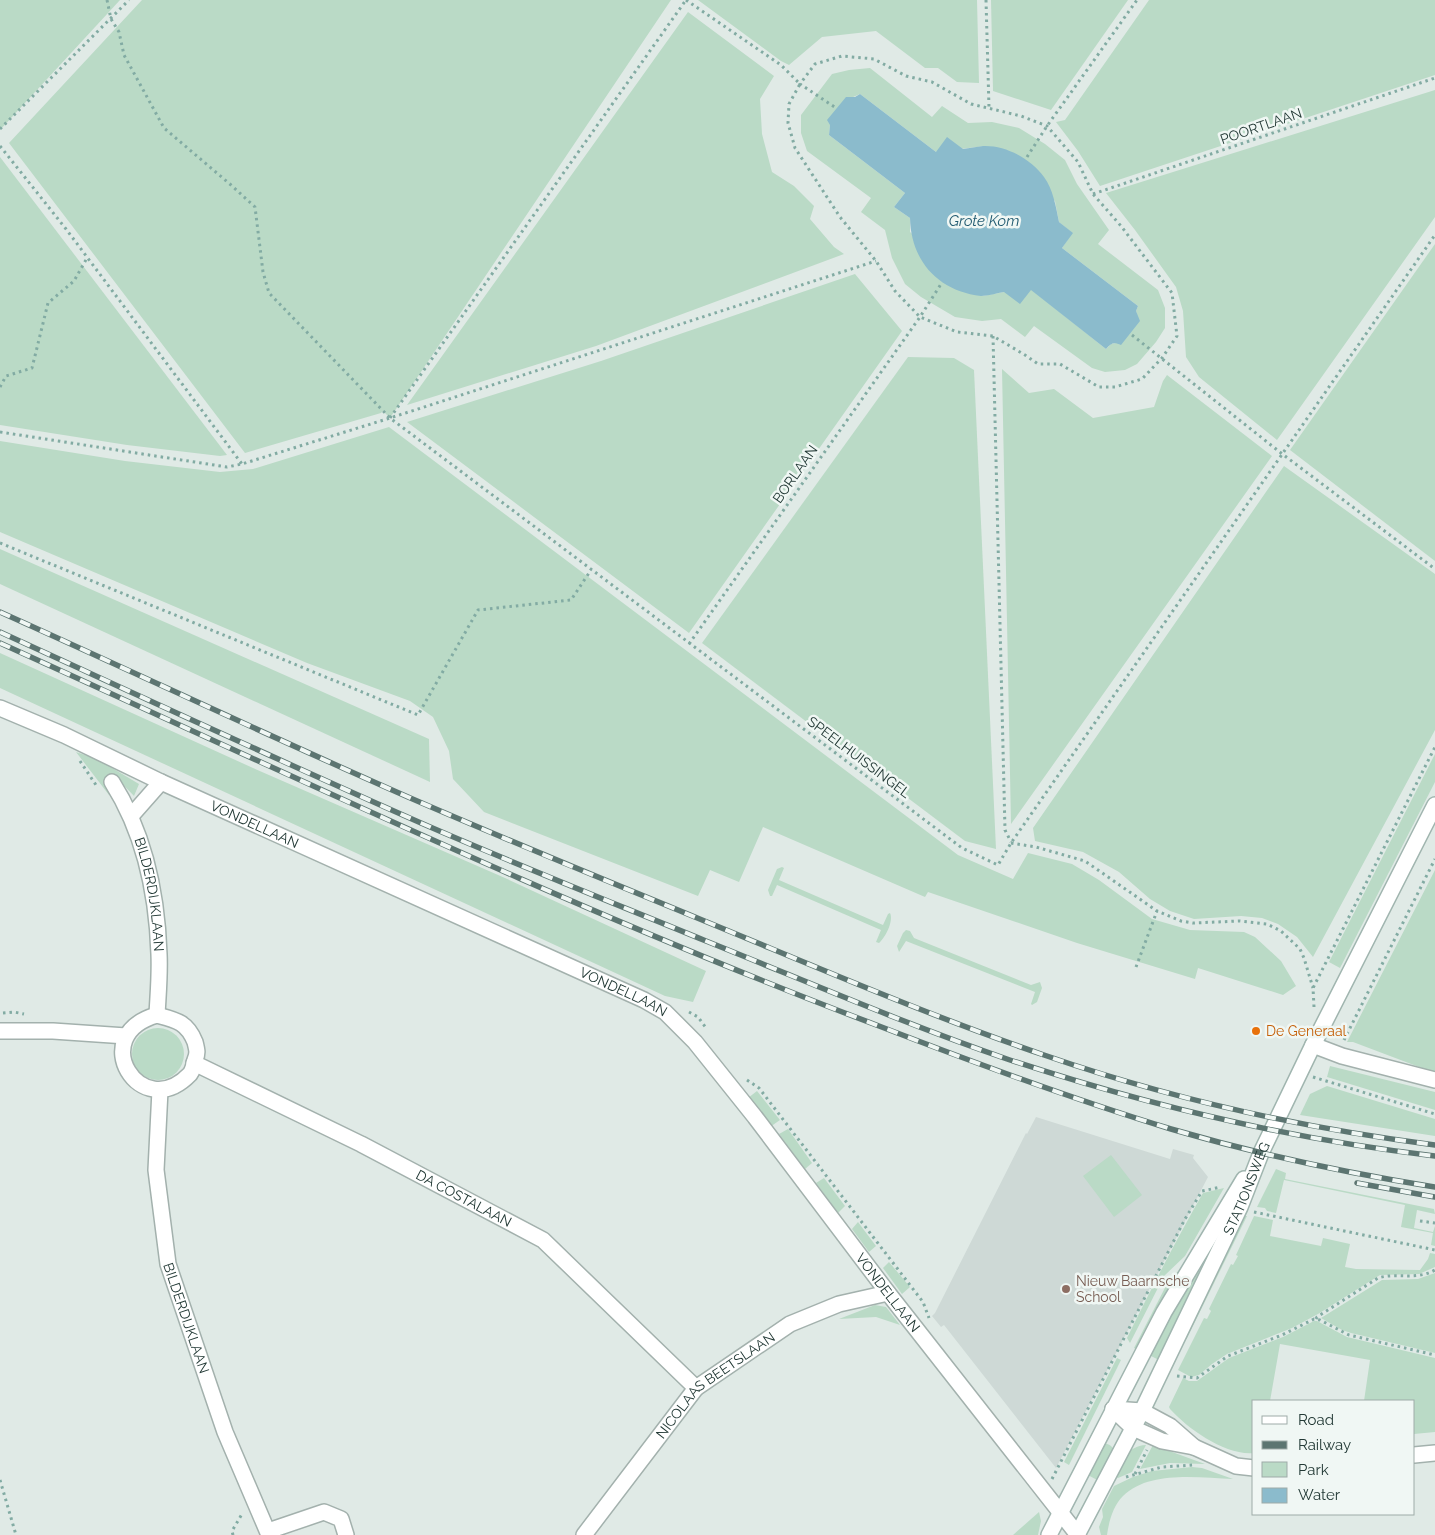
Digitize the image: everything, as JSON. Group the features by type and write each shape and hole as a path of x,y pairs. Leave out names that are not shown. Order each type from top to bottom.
{"street":[{"name":"VONDELLAAN","path":"0,708 644,1000 665,1012 694,1042 755,1117 888,1293 1078,1535"},
{"name":"BILDERDIJKLAAN","path":"112,782 131,816 141,841 152,882 159,954 157,1015"},
{"path":"131,816 161,782"},
{"path":"1261,1153 1313,1045 1435,805"},
{"path":"157,1015 177,1020 190,1031 198,1052 192,1072 180,1084 160,1090 145,1088 131,1076 124,1062 122,1050 126,1036 131,1028 143,1019 157,1015"},
{"path":"0,1032 54,1031 126,1036"},
{"path":"1313,1045 1336,1054 1435,1080"},
{"name":"DA COSTALAAN","path":"194,1063 361,1144 543,1240 696,1388"},
{"name":"BILDERDIJKLAAN","path":"160,1090 156,1170 168,1264 225,1432 268,1533"},
{"name":"STATIONSWEG","path":"1078,1535 1142,1411 1240,1207 1261,1153"},
{"name":"STATIONSWEG","path":"1049,1535 1164,1312 1229,1202 1261,1153"},
{"name":"NICOLAAS BEETSLAAN","path":"584,1535 696,1388 790,1324 840,1304 888,1293"},
{"path":"1113,1409 1142,1411 1170,1426 1194,1448"},
{"path":"1113,1409 1133,1428 1162,1441 1194,1448 1236,1466 1252,1468"},
{"path":"1415,1455 1435,1453"},
{"path":"268,1533 324,1512 341,1519 346,1535"}],"path":[{"path":"107,0 124,55 164,128 255,207 263,272 269,292 390,418 689,644"},
{"path":"0,129 112,19 128,0"},
{"path":"390,418 686,0 780,65 800,84 836,108"},
{"path":"986,0 989,108"},
{"path":"1027,157 1047,126 1138,0"},
{"path":"842,56 874,59 906,76 932,82 971,104 989,108 1021,116 1047,126 1078,162 1093,194 1121,226 1172,293 1178,336 1162,358 1142,379 1115,387 1099,387 1060,364 1038,364 993,336 957,332 920,318 895,291 876,261 840,217 795,148 788,123 789,104 800,84 815,64 842,56"},
{"name":"POORTLAAN","path":"1093,194 1435,78"},
{"path":"0,146 242,464"},
{"path":"1011,843 1435,235"},
{"path":"0,387 6,376 32,368 48,303 74,281 87,258"},
{"path":"0,432 227,467 390,418 876,261"},
{"name":"BORLAAN","path":"689,644 920,318 941,284"},
{"path":"1132,335 1282,453 1435,569"},
{"path":"993,336 1005,830 1011,843"},
{"path":"0,544 418,715 478,610 571,600 591,570"},
{"name":"SPEELHUISSINGEL","path":"689,644 962,848 998,865 1011,843"},
{"path":"1314,988 1435,746"},
{"path":"79,760 98,788"},
{"path":"1011,843 1036,847 1085,861 1157,911 1181,921 1193,923 1240,921 1267,924 1281,931 1300,949 1304,958 1314,988 1314,1011"},
{"path":"1336,1054 1435,859"},
{"path":"1136,967 1157,911"},
{"path":"684,1008 698,1017 709,1031"},
{"path":"0,1014 14,1012 33,1015"},
{"path":"742,1076 759,1088 923,1302 929,1318"},
{"path":"1313,1077 1435,1114"},
{"path":"1059,1466 1185,1219 1202,1191 1228,1186"},
{"path":"1240,1207 1250,1212 1435,1250"},
{"path":"1420,1221 1435,1223"},
{"path":"1184,1377 1190,1379 1197,1378 1228,1356 1282,1335 1316,1319 1378,1278 1418,1276 1435,1270"},
{"path":"1316,1319 1349,1335 1435,1355"},
{"path":"1124,1478 1139,1472 1162,1467 1195,1465"},
{"path":"1046,1472 1052,1479"},
{"path":"0,1480 16,1535"},
{"path":"233,1535 232,1530 253,1498"}],"shaded area":[{"path":"1036,1117 1170,1159 1173,1149 1194,1155 1193,1158 1208,1177 1056,1468 944,1325 941,1327 932,1316"}],"green space":[{"path":"0,0 120,0 0,130"},
{"path":"142,0 671,0 390,418 383,411 245,453 9,143"},
{"path":"698,0 977,0 979,83 957,82 938,68 925,68 876,31 822,37 789,65"},
{"path":"991,0 1128,0 1051,110 993,91"},
{"path":"1149,0 1435,0 1435,75 1100,186 1078,151 1056,122 1065,120"},
{"path":"688,12 774,76 760,99 762,134 772,172 794,186 814,206 810,219 834,247 844,254 596,346 407,405"},
{"path":"870,68 932,117 942,106 968,123 992,122 1019,128 1045,144 1065,160 1077,184 1109,230 1098,244 1158,290 1165,308 1165,328 1137,364 1125,370 1105,372 1092,368 1034,326 1025,337 1001,319 982,321 955,317 921,297 905,284 892,258 885,230 861,212 871,198 807,151 801,133 801,115 832,74","holes":["860,94 936,152 985,146 1055,201 1059,222 1072,233 1062,248 1138,306 1137,316 1116,343 1111,344 1106,349 1031,289 983,296 910,232 910,218 894,207 905,193 829,135 830,125 851,98"]},
{"path":"1435,90 1435,217 1277,440 1199,377 1186,357 1183,311 1176,287 1106,193"},
{"path":"0,157 227,455 220,456 127,445 0,425"},
{"path":"1435,244 1435,561 1290,450"},
{"path":"855,274 902,331 689,633 407,422 601,361"},
{"path":"908,357 954,358 974,370 996,849 965,841 702,643"},
{"path":"1002,369 1029,393 1054,389 1093,418 1154,407 1167,375 1272,456 1011,824"},
{"path":"389,427 958,855 1013,879 1028,853 1072,864 1099,880 1152,919 1190,930 1244,932 1255,937 1281,961 1296,986 1283,995 1198,968 1195,979 1077,943 928,892 925,897 763,827 739,882 710,870 698,896 484,812 453,779 449,751 433,717 410,701 307,663 0,532 0,441 125,461 220,472 253,469"},
{"path":"1284,466 1435,574 1435,730 1313,957 1297,937 1278,924 1262,918 1241,916 1194,919 1170,911 1150,899 1119,872 1083,852 1035,841 1033,828"},
{"path":"0,549 429,739 430,782 0,584"},
{"path":"0,653 253,768 505,878 706,971 693,1002 665,996 0,688"},
{"path":"76,752 97,759 139,784 134,796 115,776 104,782 111,793 109,795"},
{"path":"1435,754 1435,782 1340,968 1329,962"},
{"path":"784,868 779,880 883,925 890,913 890,925 884,937 879,943 876,942 881,930 777,885 772,896 770,896 768,890 777,869"},
{"path":"1435,870 1435,1073 1353,1042 1347,1042"},
{"path":"906,930 910,931 914,938 1031,985 1040,982 1042,988 1037,1002 1031,1004 1035,992 906,941 899,952 897,946"},
{"path":"158,1028 168,1030 176,1036 182,1044 184,1054 182,1064 176,1072 168,1078 158,1080 148,1078 140,1072 134,1064 132,1054 134,1044 140,1036 148,1030"},
{"path":"1330,1066 1435,1092 1435,1110 1327,1077"},
{"path":"1327,1086 1435,1119 1435,1136 1300,1115 1310,1094"},
{"path":"757,1091 780,1120 770,1127 748,1098"},
{"path":"788,1129 812,1163 805,1169 779,1134"},
{"path":"1111,1155 1142,1195 1114,1217 1083,1176"},
{"path":"1276,1169 1286,1173 1285,1179 1434,1209 1435,1214 1417,1210 1414,1228 1433,1232 1435,1226 1435,1246 1431,1245 1433,1233 1401,1227 1405,1205 1284,1180 1276,1213 1257,1207"},
{"path":"824,1178 845,1206 838,1213 816,1183"},
{"path":"1224,1188 1185,1256 1164,1276 1130,1343 1127,1338 1203,1193"},
{"path":"1230,1210 1161,1361 1147,1354"},
{"path":"1242,1216 1247,1216 1187,1338 1178,1347"},
{"path":"1254,1216 1273,1220 1270,1236 1321,1246 1323,1238 1350,1244 1345,1267 1356,1269 1420,1270 1430,1253 1435,1254 1435,1267 1419,1274 1380,1275 1318,1314 1292,1328 1227,1354 1199,1375 1191,1377 1178,1370 1204,1318 1207,1319 1211,1311 1209,1309 1231,1264 1233,1265 1238,1256 1236,1255"},
{"path":"858,1222 876,1246 869,1252 852,1229"},
{"path":"1190,1260 1138,1350 1134,1348 1169,1280"},
{"path":"889,1262 910,1287 902,1294 883,1268"},
{"path":"1435,1273 1435,1353 1351,1333 1321,1318 1382,1280 1418,1279"},
{"path":"875,1305 886,1307 900,1325 876,1317 839,1319"},
{"path":"1317,1321 1347,1337 1435,1358 1435,1432 1415,1434 1415,1400 1364,1400 1370,1360 1280,1344 1270,1400 1252,1400 1252,1453 1232,1450 1208,1440 1187,1425 1170,1409 1169,1407 1183,1378 1189,1381 1197,1381 1229,1358 1283,1337"},
{"path":"1117,1358 1121,1360 1069,1465 1064,1462"},
{"path":"1103,1444 1110,1445 1114,1450 1099,1481 1086,1474"},
{"path":"1146,1445 1132,1472 1118,1478 1114,1475 1130,1451 1139,1446"},
{"path":"1153,1445 1205,1464 1170,1463 1140,1469"},
{"path":"1192,1467 1202,1468 1233,1479 1175,1477 1147,1482 1123,1496 1112,1514 1107,1535 1101,1535 1099,1527 1103,1517 1102,1509 1114,1486 1152,1471"},
{"path":"1039,1512 1041,1521 1038,1535 1013,1535"}],"water":[{"name":"Grote Kom","path":"860,94 936,152 947,137 963,149 992,146 1009,151 1025,159 1039,170 1050,187 1059,222 1073,233 1062,248 1138,306 1136,311 1140,321 1121,345 1109,345 1106,349 1031,290 1020,304 1004,292 981,296 952,288 930,271 915,248 910,218 894,207 905,193 829,135 830,125 827,120 846,97 855,97"}],"railway":[{"path":"0,612 445,813 833,974 1001,1040 1092,1071 1237,1110 1336,1130 1435,1145"},
{"path":"0,632 368,800 456,838 856,1002 969,1046 1059,1076 1218,1118 1326,1140 1435,1156"},
{"path":"0,643 546,890 767,983 915,1040 1060,1093 1171,1129 1236,1147 1302,1162 1368,1176 1435,1187"},
{"path":"1357,1183 1435,1197"}],"place":[{"name":"De Generaal","path":"1256,1031"},
{"name":"Nieuw Baarnsche School","path":"1066,1289"}]}
